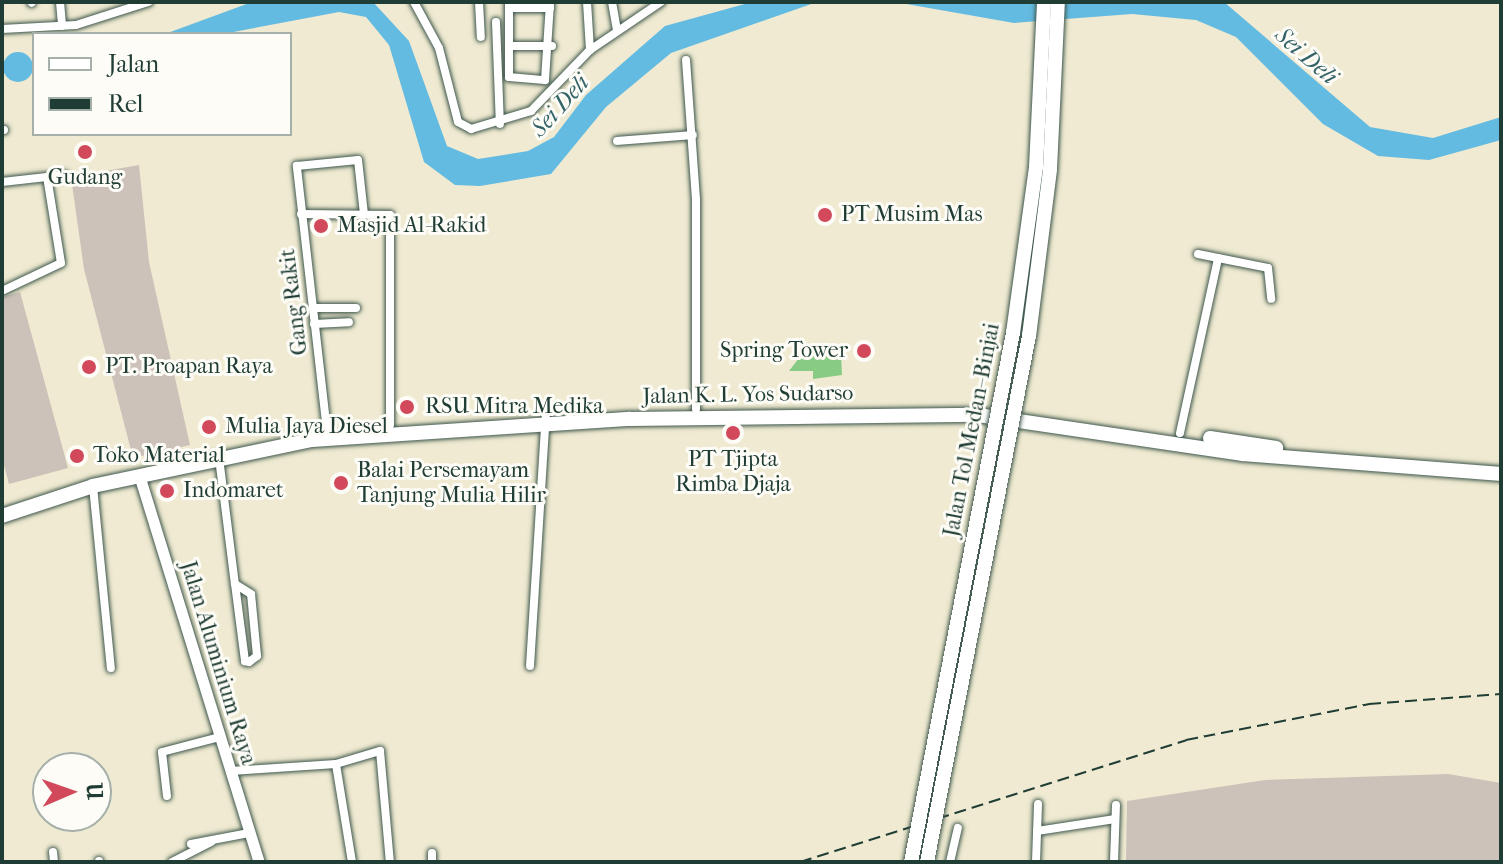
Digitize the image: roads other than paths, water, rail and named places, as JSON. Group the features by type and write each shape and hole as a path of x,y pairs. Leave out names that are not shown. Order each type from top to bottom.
{"highway":[{"name":"Jalan Tol Medan–Binjai","path":"911,862 1013,333 1036,167 1044,2"},
{"name":"Jalan Tol Medan–Binjai","path":"927,862 1029,336 1051,155 1058,2"},
{"name":"Jalan K. L. Yos Sudarso","path":"2,506 138,471 327,431 696,409 977,406 1180,433 1501,466"},
{"name":"Jalan K. L. Yos Sudarso","path":"546,419 978,415 1243,454 1501,474"},
{"name":"Jalan K. L. Yos Sudarso","path":"2,516 138,471 397,428"}],"main road":[{"name":"Jalan Aluminium Raya","path":"138,471 259,862"}],"street":[{"path":"60,2 62,26"},
{"path":"2,29 62,26 148,2"},
{"path":"414,2 439,48 458,122 471,129 500,124 531,111 590,50 661,2"},
{"path":"479,2 481,37"},
{"path":"587,2 590,50"},
{"path":"612,2 617,31"},
{"path":"510,5 550,5 552,46 545,80 509,77 510,5"},
{"path":"496,22 500,124"},
{"path":"509,46 552,46"},
{"path":"686,60 693,135 696,409"},
{"path":"617,141 693,135"},
{"name":"Gang Rakit","path":"327,431 297,168 358,160 364,214"},
{"path":"2,182 65,175"},
{"path":"2,279 3,290 61,263 47,177"},
{"path":"301,214 390,215 397,428"},
{"path":"1198,254 1268,268 1271,299"},
{"path":"1180,433 1218,258"},
{"path":"313,308 356,308"},
{"path":"314,324 349,322"},
{"path":"530,666 546,419"},
{"path":"219,458 235,584 245,661 249,662 257,656 251,594 235,584"},
{"path":"93,486 111,668"},
{"path":"167,796 162,752 220,737"},
{"path":"231,771 336,764 382,753 390,862"},
{"path":"336,764 352,862"},
{"path":"1036,862 1038,804"},
{"path":"1114,862 1116,805"},
{"path":"1037,831 1115,819"},
{"path":"950,862 958,828"},
{"path":"191,844 249,833"},
{"path":"172,862 211,841"}],"water":[{"path":"252,2 373,2 409,41 447,146 478,159 528,151 554,137 586,95 665,26 752,2 817,2 671,53 606,107 551,174 480,186 455,185 424,162 389,45 366,17 339,12 234,32 170,32"},
{"path":"895,2 1224,2 1370,127 1433,138 1501,117 1501,140 1429,160 1378,156 1323,124 1236,37 1196,20 1132,14 1014,23"},
{"path":"18,52 29,56 32,73 29,78 18,82 7,78 3,67 7,56"}],"railway":[{"path":"800,862 1186,740 1369,704 1501,694"}],"place":[{"name":"Gudang","path":"85,152"},
{"name":"PT Musim Mas","path":"825,215"},
{"name":"Masjid Al-Rakid","path":"321,226"},
{"name":"Spring Tower","path":"864,351"},
{"name":"PT. Proapan Raya","path":"89,367"},
{"name":"RSU Mitra Medika","path":"407,407"},
{"name":"Mulia Jaya Diesel","path":"209,427"},
{"name":"PT Tjipta Rimba Djaja","path":"733,433"},
{"name":"Toko Material","path":"77,456"},
{"name":"Balai Persemayam Tanjung Mulia Hilir","path":"341,483"},
{"name":"Indomaret","path":"167,491"}],"water label":[{"name":"Sei Deli","path":"1306,56"},
{"name":"Sei Deli","path":"560,106"}]}
